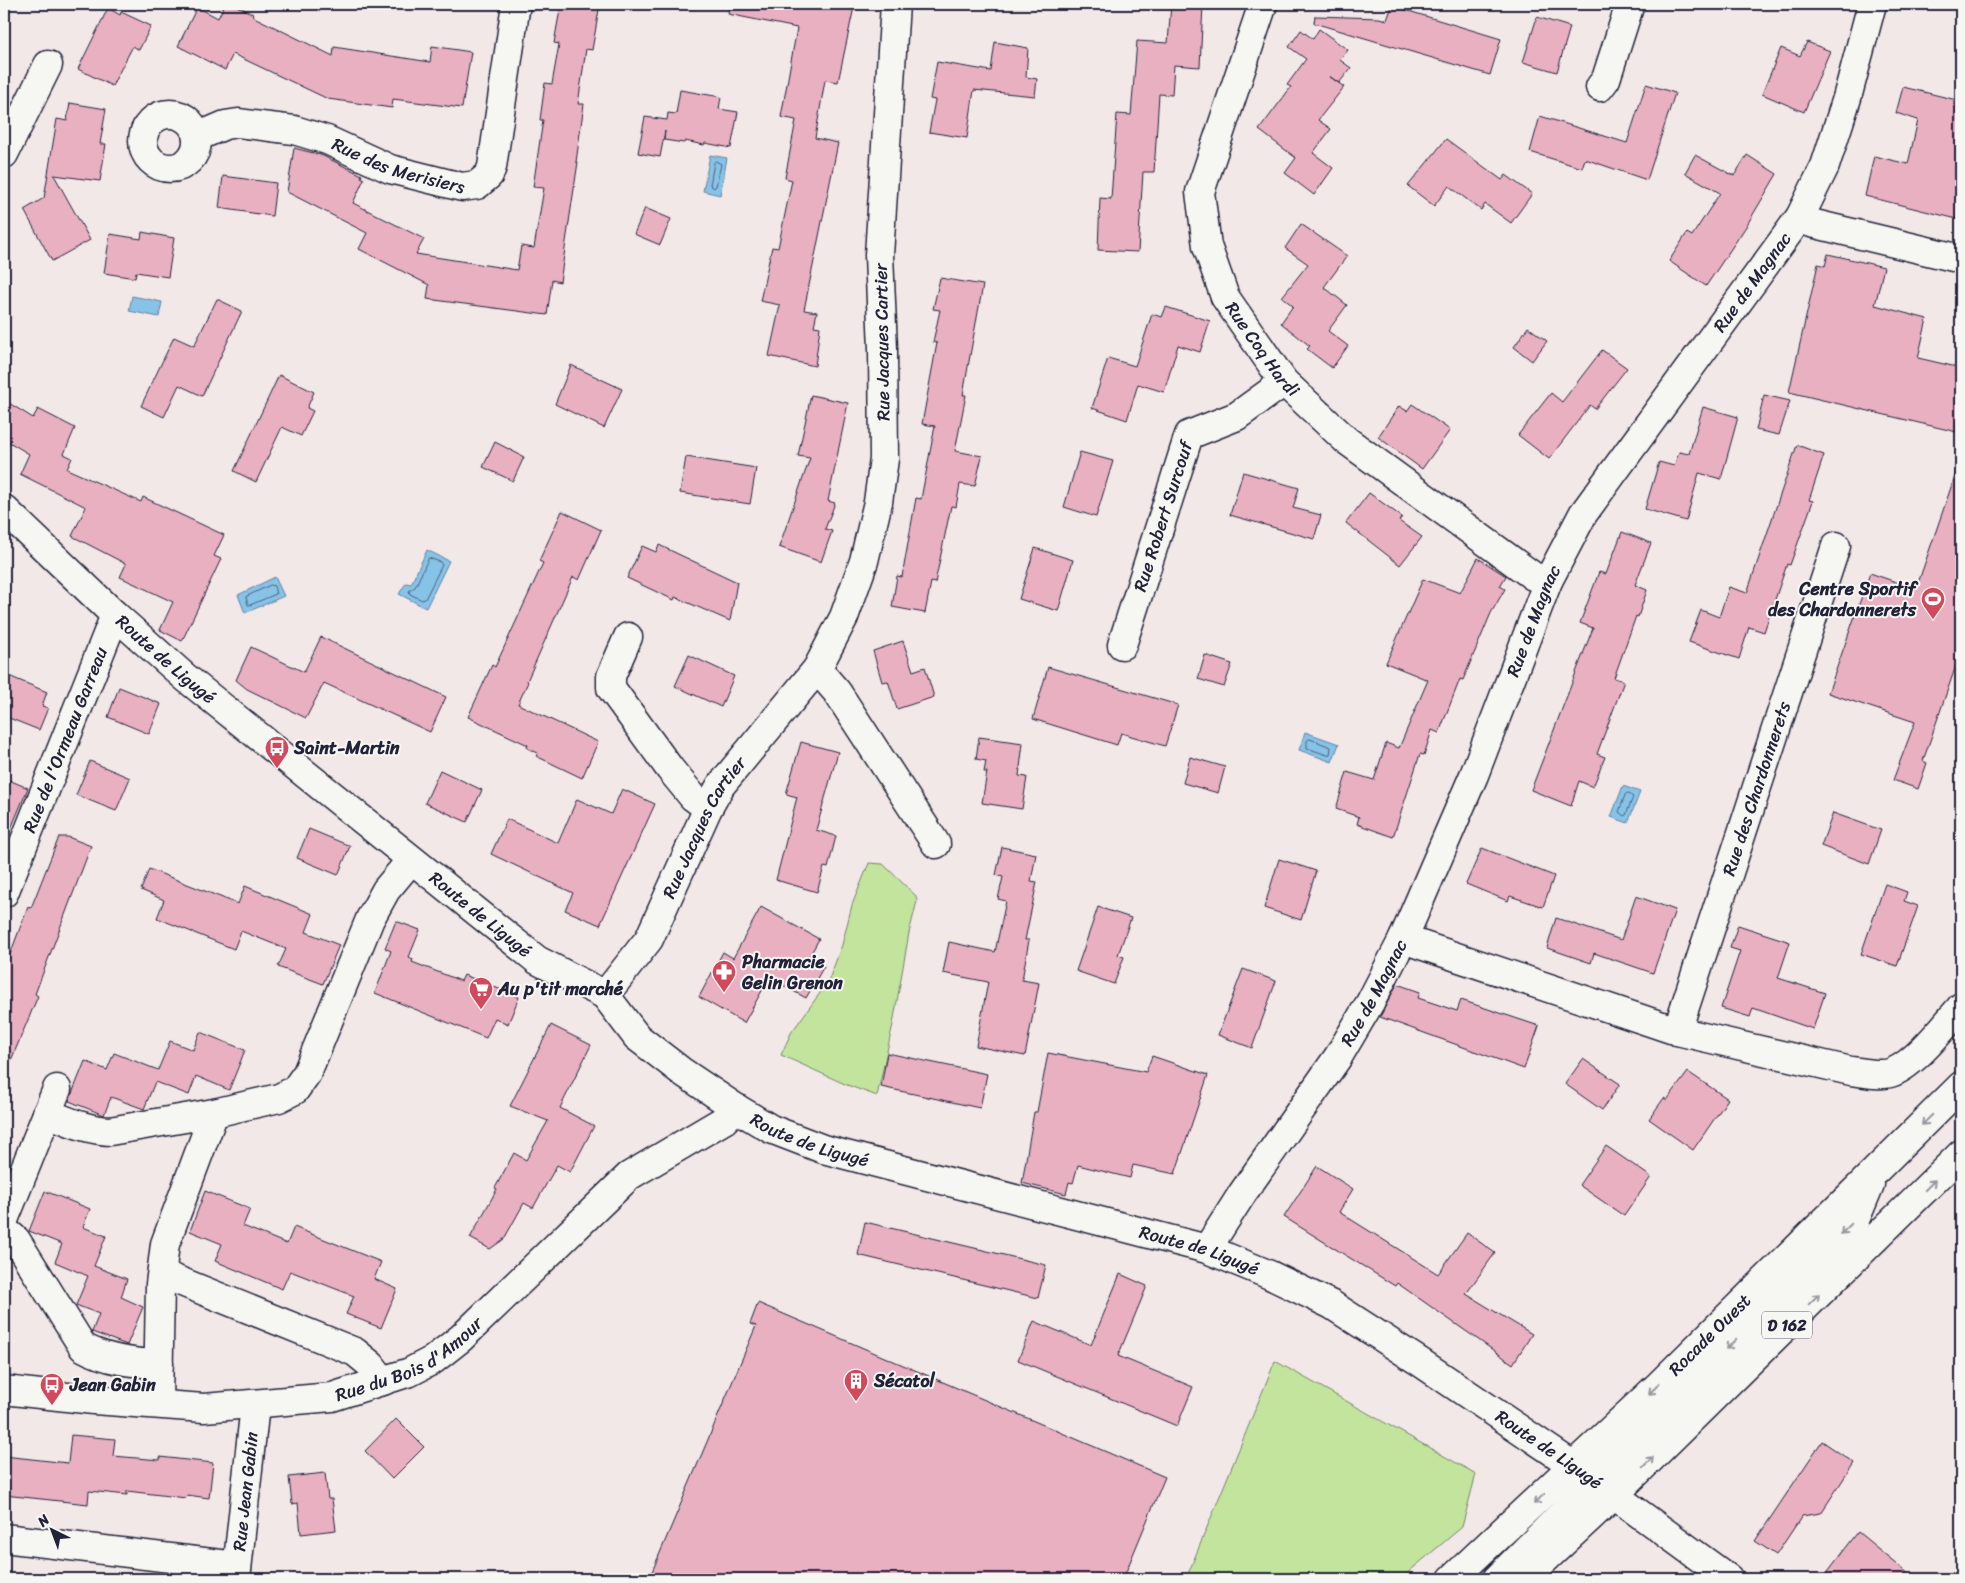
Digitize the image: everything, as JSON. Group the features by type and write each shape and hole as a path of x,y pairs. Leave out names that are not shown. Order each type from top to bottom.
{"street":[{"name":"Rue des Merisiers","path":"197,137 225,125 238,123 294,130 327,140 390,170 453,185 470,187 477,185 489,175 492,167 516,4"},
{"name":"Rue Jacques Cartier","path":"605,995 648,939 720,785 817,670 844,617 864,561 875,520 884,459 880,255 894,4"},
{"name":"Rue Coq Hardi","path":"1263,4 1200,192 1207,246 1225,296 1284,382 1346,440 1534,576 1548,581"},
{"path":"1600,88 1606,80 1630,4"},
{"name":"Rue de Magnac","path":"1207,1249 1242,1194 1338,1057 1371,1001 1403,939 1474,775 1548,581 1583,514 1800,217 1827,158 1847,98 1872,4"},
{"path":"4,154 48,65"},
{"path":"1800,217 1811,223 1961,259"},
{"name":"Rue Robert Surcouf","path":"1122,644 1190,436 1236,416 1284,382"},
{"name":"Route de Ligugé","path":"4,509 115,615 186,678 537,960 605,995 637,1037 681,1071 736,1108 771,1129 823,1149 1207,1249 1270,1274 1332,1305 1420,1362 1594,1481 1729,1579"},
{"name":"Rue des Chardonnerets","path":"1677,1031 1836,546"},
{"name":"Rue de l'Ormeau Garreau","path":"4,893 115,615"},
{"path":"628,637 611,676 611,688 670,769 693,797 708,808"},
{"path":"817,670 837,692 936,844"},
{"path":"4,1220 52,1101 83,1127 103,1130 214,1113 279,1098 295,1090 307,1073 370,919 386,890 411,860"},
{"path":"1403,939 1677,1031 1850,1071 1893,1072 1925,1048 1961,1007"},
{"path":"1594,1481 1855,1220 1876,1171 1961,1086"},
{"name":"Rue du Bois d'Amour","path":"4,1390 94,1400 204,1408 332,1397 410,1372 433,1360 461,1338 629,1176 724,1120 736,1108"},
{"path":"158,1404 162,1274 165,1244 214,1113"},
{"name":"D 162","path":"1497,1579 1594,1481 1961,1154"},
{"path":"4,1230 16,1240 83,1347 96,1354 132,1363 159,1364"},
{"path":"162,1274 355,1352 371,1365 382,1381"},
{"name":"Rue Jean Gabin","path":"236,1572 255,1405"},
{"name":"D 162","path":"1452,1579 1594,1481"},
{"name":"D 162","path":"1524,1579 1594,1481"},
{"path":"4,1538 236,1572"}],"green space":[{"path":"869,863 883,864 916,896 917,901 877,1096 847,1085 781,1055 791,1033 828,982 842,945 852,905"},
{"path":"1275,1361 1476,1474 1462,1527 1400,1579 1186,1579"}],"water":[{"path":"710,155 727,158 720,195 703,191"},
{"path":"132,296 162,302 159,317 129,311"},
{"path":"427,550 449,561 426,608 399,594 406,583 411,584"},
{"path":"275,577 284,596 245,613 238,595"},
{"path":"1305,732 1339,744 1332,762 1299,750"},
{"path":"1623,786 1640,792 1628,823 1611,817"}],"building":[{"path":"225,4 233,4 253,14 252,16 333,56 334,47 430,62 432,46 471,52 462,108 393,99 392,108 328,99 233,54 225,70 178,46 197,7 218,18"},
{"path":"561,4 600,4 592,50 586,49 578,104 584,104 576,162 578,162 560,282 552,280 547,315 427,299 429,285 359,249 367,233 287,192 294,148 321,155 362,175 361,177 364,179 353,203 424,239 416,254 517,270 521,246 534,248 544,188 533,187 543,120 540,120 545,83 552,84 559,44 554,43"},
{"path":"729,4 835,4 854,7 838,82 825,80 815,138 838,143 804,310 817,312 814,326 820,327 815,366 769,356 780,305 760,301 772,247 778,248 792,180 785,178 796,120 781,117 797,28 728,14"},
{"path":"1171,4 1203,4 1200,67 1174,65 1172,95 1159,94 1154,172 1143,172 1138,252 1098,250 1100,198 1111,199 1117,114 1131,115 1137,41 1168,43"},
{"path":"1392,6 1501,39 1490,75 1314,23 1315,16 1379,18 1387,20"},
{"path":"108,8 120,15 121,12 151,26 139,50 133,46 112,86 78,69"},
{"path":"1537,17 1570,27 1557,72 1523,62"},
{"path":"1319,29 1348,50 1340,60 1351,68 1339,83 1329,76 1344,87 1318,120 1331,129 1313,153 1333,168 1314,195 1285,173 1296,158 1259,130 1291,87 1287,85 1306,59 1289,47 1301,30 1313,39"},
{"path":"995,42 1028,48 1026,77 1037,79 1035,96 974,90 967,138 929,132 935,100 930,99 937,62 991,71"},
{"path":"1807,42 1830,51 1804,112 1762,94 1781,48 1800,56"},
{"path":"1646,84 1675,93 1647,180 1585,159 1582,168 1530,152 1540,116 1627,143"},
{"path":"1903,87 1961,101 1961,220 1865,196 1874,156 1908,164 1918,120 1896,113"},
{"path":"680,90 721,97 719,109 738,112 731,148 705,143 704,145 685,141 684,143 664,140 665,131 660,157 638,153 645,117 667,120 668,113 676,114"},
{"path":"70,103 106,109 100,144 106,144 100,181 54,175 90,240 52,261 24,210 44,198 57,119 67,121"},
{"path":"1446,139 1502,180 1506,175 1532,194 1511,223 1485,204 1481,210 1449,186 1434,206 1408,186"},
{"path":"1695,155 1734,176 1747,155 1777,174 1745,228 1706,286 1669,261 1687,233 1692,236 1720,193 1685,173"},
{"path":"223,176 276,183 272,216 219,208"},
{"path":"645,208 671,219 660,245 634,234"},
{"path":"1301,224 1347,256 1324,287 1347,305 1328,331 1348,346 1332,368 1307,349 1310,346 1281,323 1293,306 1282,297 1308,264 1285,248"},
{"path":"142,232 174,238 168,277 136,272 135,278 104,273 110,234 141,239"},
{"path":"1828,254 1884,267 1875,305 1927,319 1918,358 1961,368 1961,433 1789,392 1818,264 1825,266"},
{"path":"940,278 983,285 963,395 966,395 955,451 982,456 975,486 960,484 956,507 951,506 935,583 931,582 925,613 892,607 897,576 902,577 916,498 921,499 935,426 922,424 937,343 933,342 940,310 933,309"},
{"path":"217,299 242,311 202,396 179,385 164,417 141,406 174,337 194,346"},
{"path":"1166,307 1210,321 1200,352 1178,345 1164,392 1138,384 1127,420 1092,408 1108,358 1135,366 1152,314 1162,317"},
{"path":"1528,327 1547,341 1532,361 1514,347"},
{"path":"1602,350 1627,368 1595,409 1590,405 1549,459 1518,435 1551,393 1562,402"},
{"path":"571,365 622,389 604,428 555,404"},
{"path":"279,375 314,392 307,408 313,411 301,436 282,427 256,482 234,471"},
{"path":"811,395 848,403 828,501 835,503 825,529 832,531 821,562 779,547 810,458 798,456"},
{"path":"1764,395 1790,401 1779,435 1756,430"},
{"path":"4,400 33,418 38,409 75,428 64,454 72,458 67,469 141,502 143,497 224,535 214,556 221,559 182,641 160,630 173,602 120,577 126,564 72,536 86,507 20,474 29,454 4,439"},
{"path":"1412,404 1450,430 1422,469 1378,437 1399,406 1407,411"},
{"path":"1703,407 1738,417 1721,479 1699,473 1686,521 1645,509 1659,462 1674,466 1679,452 1689,454"},
{"path":"495,442 524,457 513,481 483,467"},
{"path":"1797,445 1824,455 1809,500 1813,501 1790,565 1787,564 1764,632 1749,627 1739,659 1689,642 1701,610 1719,617 1729,587 1747,593"},
{"path":"1080,452 1113,461 1096,517 1064,507"},
{"path":"686,457 756,468 750,504 680,493"},
{"path":"1958,467 1961,468 1961,651 1923,761 1927,763 1918,789 1893,780 1915,722 1828,693 1870,573 1916,589"},
{"path":"1243,472 1299,488 1293,508 1321,515 1314,539 1230,515"},
{"path":"1369,493 1402,517 1399,521 1422,537 1400,565 1346,523"},
{"path":"562,511 601,530 579,580 573,577 518,704 598,742 582,778 536,756 538,753 527,748 528,745 468,717 492,665 495,667 543,563 539,561"},
{"path":"1622,532 1651,543 1635,585 1647,590 1614,678 1624,681 1597,754 1605,757 1593,787 1579,781 1571,806 1531,790 1593,628 1580,623 1599,572 1606,574"},
{"path":"659,545 737,582 730,621 675,597 674,600 627,578 642,546 656,552"},
{"path":"1035,548 1073,560 1058,611 1019,599"},
{"path":"1478,558 1506,576 1500,586 1505,589 1491,613 1463,680 1460,679 1439,733 1432,730 1424,755 1420,754 1393,837 1357,824 1359,817 1336,809 1347,772 1374,780 1386,743 1399,748 1428,680 1386,663 1423,579 1460,593"},
{"path":"321,637 446,697 430,732 324,683 306,718 247,689 236,680 251,647 304,672"},
{"path":"903,641 913,671 925,667 934,697 897,709 888,681 882,682 873,651"},
{"path":"689,655 734,676 721,707 675,686"},
{"path":"1205,655 1232,664 1224,687 1198,679"},
{"path":"1048,667 1178,705 1165,746 1121,733 1117,745 1033,719"},
{"path":"4,674 47,692 42,706 48,708 39,730 4,716"},
{"path":"119,687 161,704 149,734 108,717"},
{"path":"979,737 1023,743 1019,776 1027,777 1022,809 982,803 987,772 984,772 986,761 976,759"},
{"path":"801,742 838,752 816,830 836,836 828,868 824,867 817,892 776,880 797,797 786,794"},
{"path":"1190,757 1225,767 1218,793 1183,783"},
{"path":"90,761 130,778 116,811 76,795"},
{"path":"440,770 482,790 467,822 425,803"},
{"path":"4,778 28,788 4,845"},
{"path":"622,789 655,804 600,925 565,910 573,893 491,854 507,819 558,843 577,799 611,814"},
{"path":"1833,813 1881,830 1869,864 1821,846"},
{"path":"309,829 350,846 338,875 297,858"},
{"path":"59,837 68,837 91,846 35,994 38,996 4,1077 4,970 28,907 31,908"},
{"path":"1002,847 1036,854 1031,881 1037,882 1025,940 1029,940 1022,980 1039,983 1025,1056 976,1046 988,982 943,973 949,942 995,952 1006,901 998,899 1003,877 996,875"},
{"path":"1482,848 1554,876 1543,907 1510,896 1508,901 1466,884"},
{"path":"1279,859 1316,871 1301,920 1264,908"},
{"path":"149,869 238,904 245,886 313,914 306,932 339,945 323,984 278,967 286,949 241,931 234,949 157,918 164,900 141,890"},
{"path":"1885,884 1907,892 1904,901 1918,906 1897,966 1861,954"},
{"path":"1636,896 1675,910 1653,973 1594,953 1591,963 1547,948 1556,918 1621,940"},
{"path":"761,907 819,939 809,957 824,966 806,998 769,978 744,1023 699,997 723,952 733,958"},
{"path":"1098,907 1131,918 1118,955 1124,957 1114,984 1076,971"},
{"path":"396,921 420,930 409,957 413,959 412,962 461,981 464,975 519,997 508,1024 495,1018 486,1038 375,993 391,951 385,948"},
{"path":"1738,925 1790,942 1778,978 1825,993 1813,1029 1753,1008 1750,1017 1721,1008 1740,951 1730,948"},
{"path":"1243,969 1276,981 1252,1048 1218,1035"},
{"path":"1397,984 1420,992 1418,998 1457,1011 1461,1000 1539,1026 1524,1069 1380,1017"},
{"path":"551,1025 591,1045 560,1108 594,1126 570,1172 557,1165 533,1208 524,1203 504,1239 490,1249 470,1238 514,1153 526,1160 548,1121 510,1106"},
{"path":"200,1032 245,1050 229,1090 196,1076 189,1095 155,1082 144,1109 111,1097 104,1115 69,1101 85,1061 107,1070 114,1053 158,1070 170,1041 193,1050"},
{"path":"887,1053 987,1074 980,1108 881,1087"},
{"path":"1048,1053 1146,1072 1152,1056 1208,1075 1175,1174 1133,1165 1130,1178 1078,1165 1073,1183 1069,1182 1066,1194 1022,1183 1034,1112 1037,1112"},
{"path":"1583,1059 1620,1084 1602,1110 1565,1084"},
{"path":"1688,1072 1728,1099 1693,1150 1649,1119 1664,1098 1667,1100"},
{"path":"1606,1146 1651,1177 1624,1216 1579,1185"},
{"path":"1317,1166 1353,1189 1339,1212 1438,1274 1467,1233 1495,1253 1466,1294 1532,1334 1513,1364 1397,1283 1395,1286 1284,1217"},
{"path":"45,1191 90,1209 83,1227 106,1236 94,1266 127,1279 121,1297 143,1307 127,1345 92,1332 99,1314 76,1305 88,1276 55,1262 62,1244 29,1231"},
{"path":"205,1191 250,1209 243,1226 287,1244 294,1227 381,1262 374,1279 397,1289 381,1328 346,1314 354,1296 290,1271 282,1289 215,1261 222,1244 190,1231"},
{"path":"865,1222 1046,1265 1038,1298 858,1255"},
{"path":"1120,1274 1147,1286 1118,1356 1193,1387 1177,1426 1018,1360 1034,1321 1091,1345"},
{"name":"Sécatol","path":"758,1303 1165,1477 1123,1579 649,1579 756,1326 750,1324"},
{"path":"396,1419 424,1447 392,1479 365,1451"},
{"path":"71,1435 115,1439 113,1456 160,1460 160,1457 213,1463 209,1498 187,1495 186,1498 127,1491 127,1495 89,1491 88,1504 4,1495 4,1456 68,1463"},
{"path":"1822,1441 1854,1463 1821,1513 1802,1516 1776,1555 1755,1541"},
{"path":"325,1473 328,1499 332,1499 336,1530 301,1534 298,1503 292,1504 289,1477"},
{"path":"1858,1532 1915,1579 1822,1579"}],"place":[{"name":"Centre Sportif des Chardonnerets","path":"1933,620"},
{"name":"Saint-Martin","path":"277,769"},
{"name":"Pharmacie Gelin Grenon","path":"724,993"},
{"name":"Au p'tit marché","path":"481,1010"},
{"name":"Sécatol","path":"856,1402"},
{"name":"Jean Gabin","path":"52,1406"}]}
